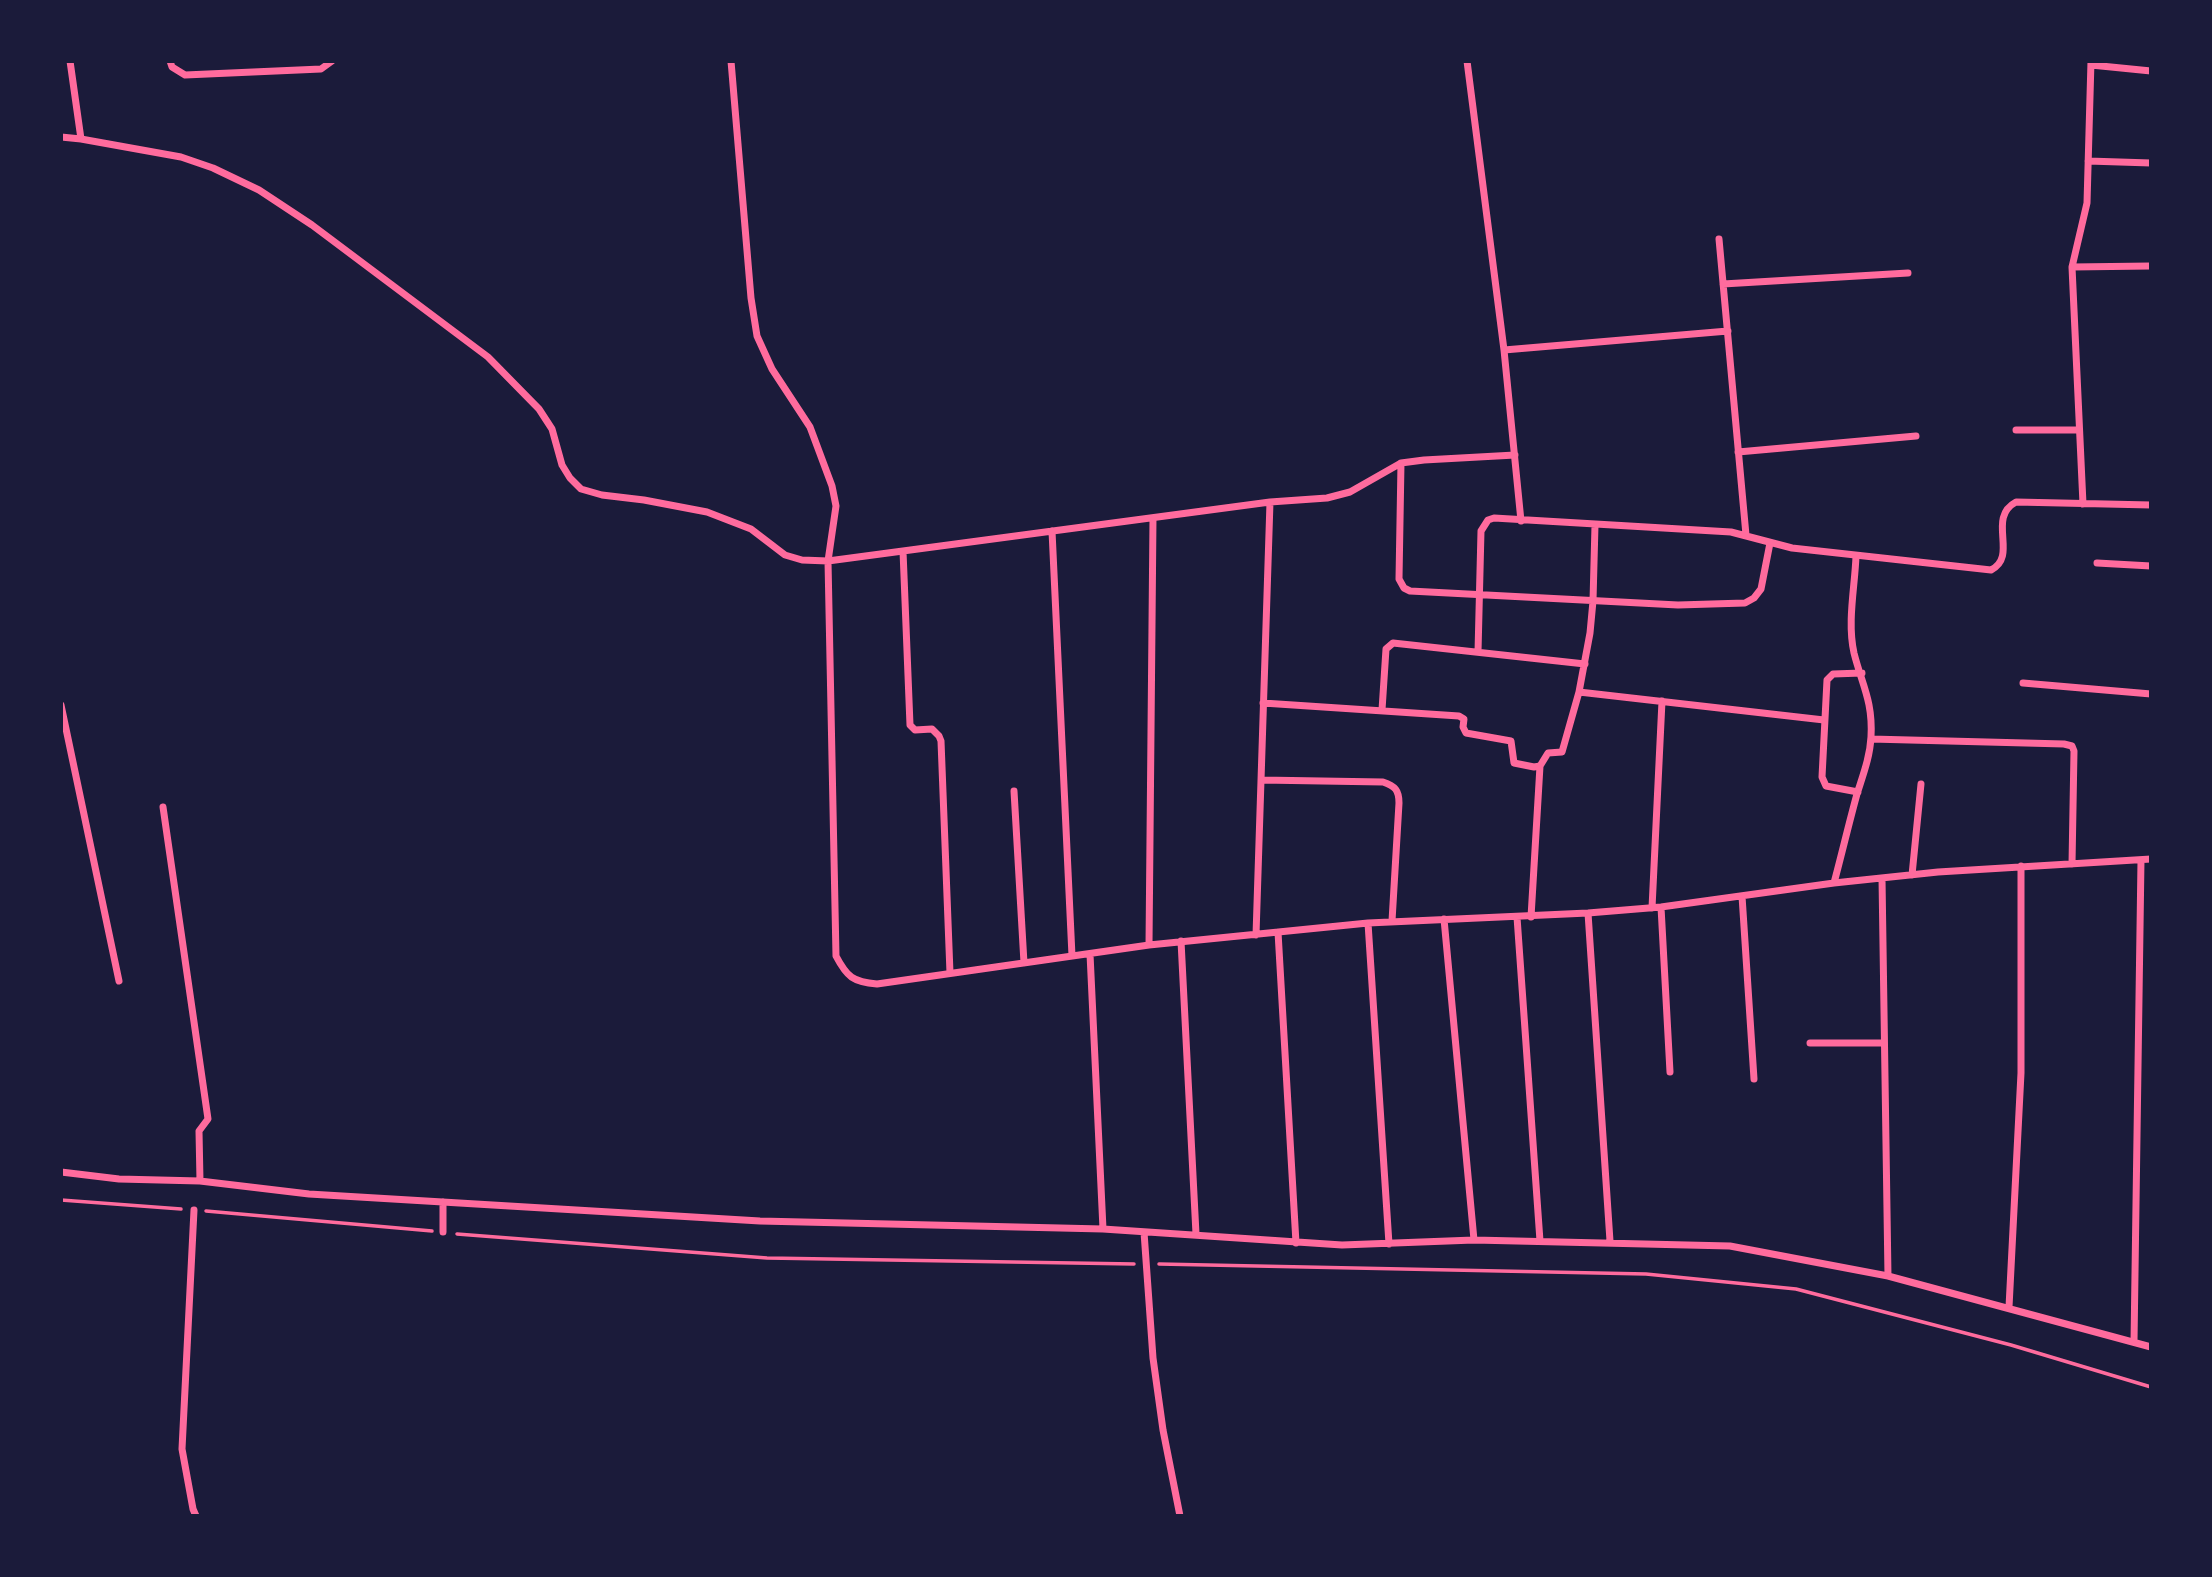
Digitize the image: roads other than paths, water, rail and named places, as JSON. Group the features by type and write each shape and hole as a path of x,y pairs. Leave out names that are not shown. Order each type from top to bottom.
{"street":[{"path":"70,61 81,139"},
{"path":"170,61 172,67 185,75 321,69 332,61"},
{"path":"731,61 751,298 757,336 772,369 810,427 832,486 836,506 828,561 836,956 845,972 859,982 877,984 1181,941 1368,923 1531,917 1657,908 1912,875 2151,859"},
{"path":"1467,61 1504,350 1521,521"},
{"path":"2083,504 2072,267 2087,203 2091,63 2151,71"},
{"path":"61,137 181,157 213,168 259,190 312,225 488,357 539,409 552,429 562,465 581,489 602,495 707,512 751,529 785,555 802,560 828,561 1270,502 1327,498 1350,492 1401,463 1515,455"},
{"path":"2088,161 2151,163"},
{"path":"1719,239 1746,535"},
{"path":"2072,267 2150,266"},
{"path":"1723,284 1908,273"},
{"path":"1504,350 1728,331"},
{"path":"2016,430 2080,430"},
{"path":"1738,452 1916,436"},
{"path":"1401,463 1399,579 1409,591 1678,605 1745,603 1754,598 1761,589 1770,543"},
{"path":"1256,934 1270,502"},
{"path":"1478,652 1483,525 1494,518 1731,532 1792,548 1991,570 1998,566 2002,559 2003,516 2007,506 2016,502 2151,505"},
{"path":"1149,945 1153,518"},
{"path":"1531,917 1540,766 1548,753 1562,752 1579,692 1593,601 1595,525"},
{"path":"1052,531 1072,956"},
{"path":"903,551 910,725 915,730 932,729 940,736 941,741 950,973"},
{"path":"1834,883 1867,766 1871,739 1871,717 1862,673 1854,653 1852,632 1856,556"},
{"path":"2097,563 2151,566"},
{"path":"1382,710 1385,654 1393,643 1585,664"},
{"path":"1858,792 1826,786 1822,781 1824,720 1827,680 1833,674 1862,673"},
{"path":"2023,683 2151,694"},
{"path":"1579,692 1824,720"},
{"path":"1661,701 1657,908 1670,1072"},
{"path":"1263,703 1459,716 1464,719 1463,730 1466,733 1511,741 1514,747 1512,758 1516,764 1540,766"},
{"path":"61,705 118,981"},
{"path":"1871,739 2072,746 2072,864"},
{"path":"1261,780 1383,782 1393,785 1399,793 1399,803 1392,921"},
{"path":"1912,875 1921,784"},
{"path":"1014,790 1024,963"},
{"path":"163,807 208,1119 199,1131 200,1181"},
{"path":"2134,1342 2141,860"},
{"path":"2009,1307 2021,1073 2021,866"},
{"path":"1882,878 1888,1276"},
{"path":"1742,896 1754,1079"},
{"path":"1588,913 1610,1241"},
{"path":"1517,917 1540,1241"},
{"path":"1444,919 1474,1240"},
{"path":"1368,923 1389,1244"},
{"path":"1278,932 1296,1242"},
{"path":"1181,941 1196,1234"},
{"path":"1090,954 1103,1229"},
{"path":"1810,1043 1884,1043"},
{"path":"61,1172 119,1179 200,1181 309,1194 760,1221 1103,1229 1296,1242 1389,1244 1474,1240 1610,1241 1730,1246 1888,1276 2151,1347"},
{"path":"443,1202 443,1232"},
{"path":"194,1210 182,1449 196,1516"},
{"path":"1144,1231 1155,1370 1163,1430 1180,1516"}]}
